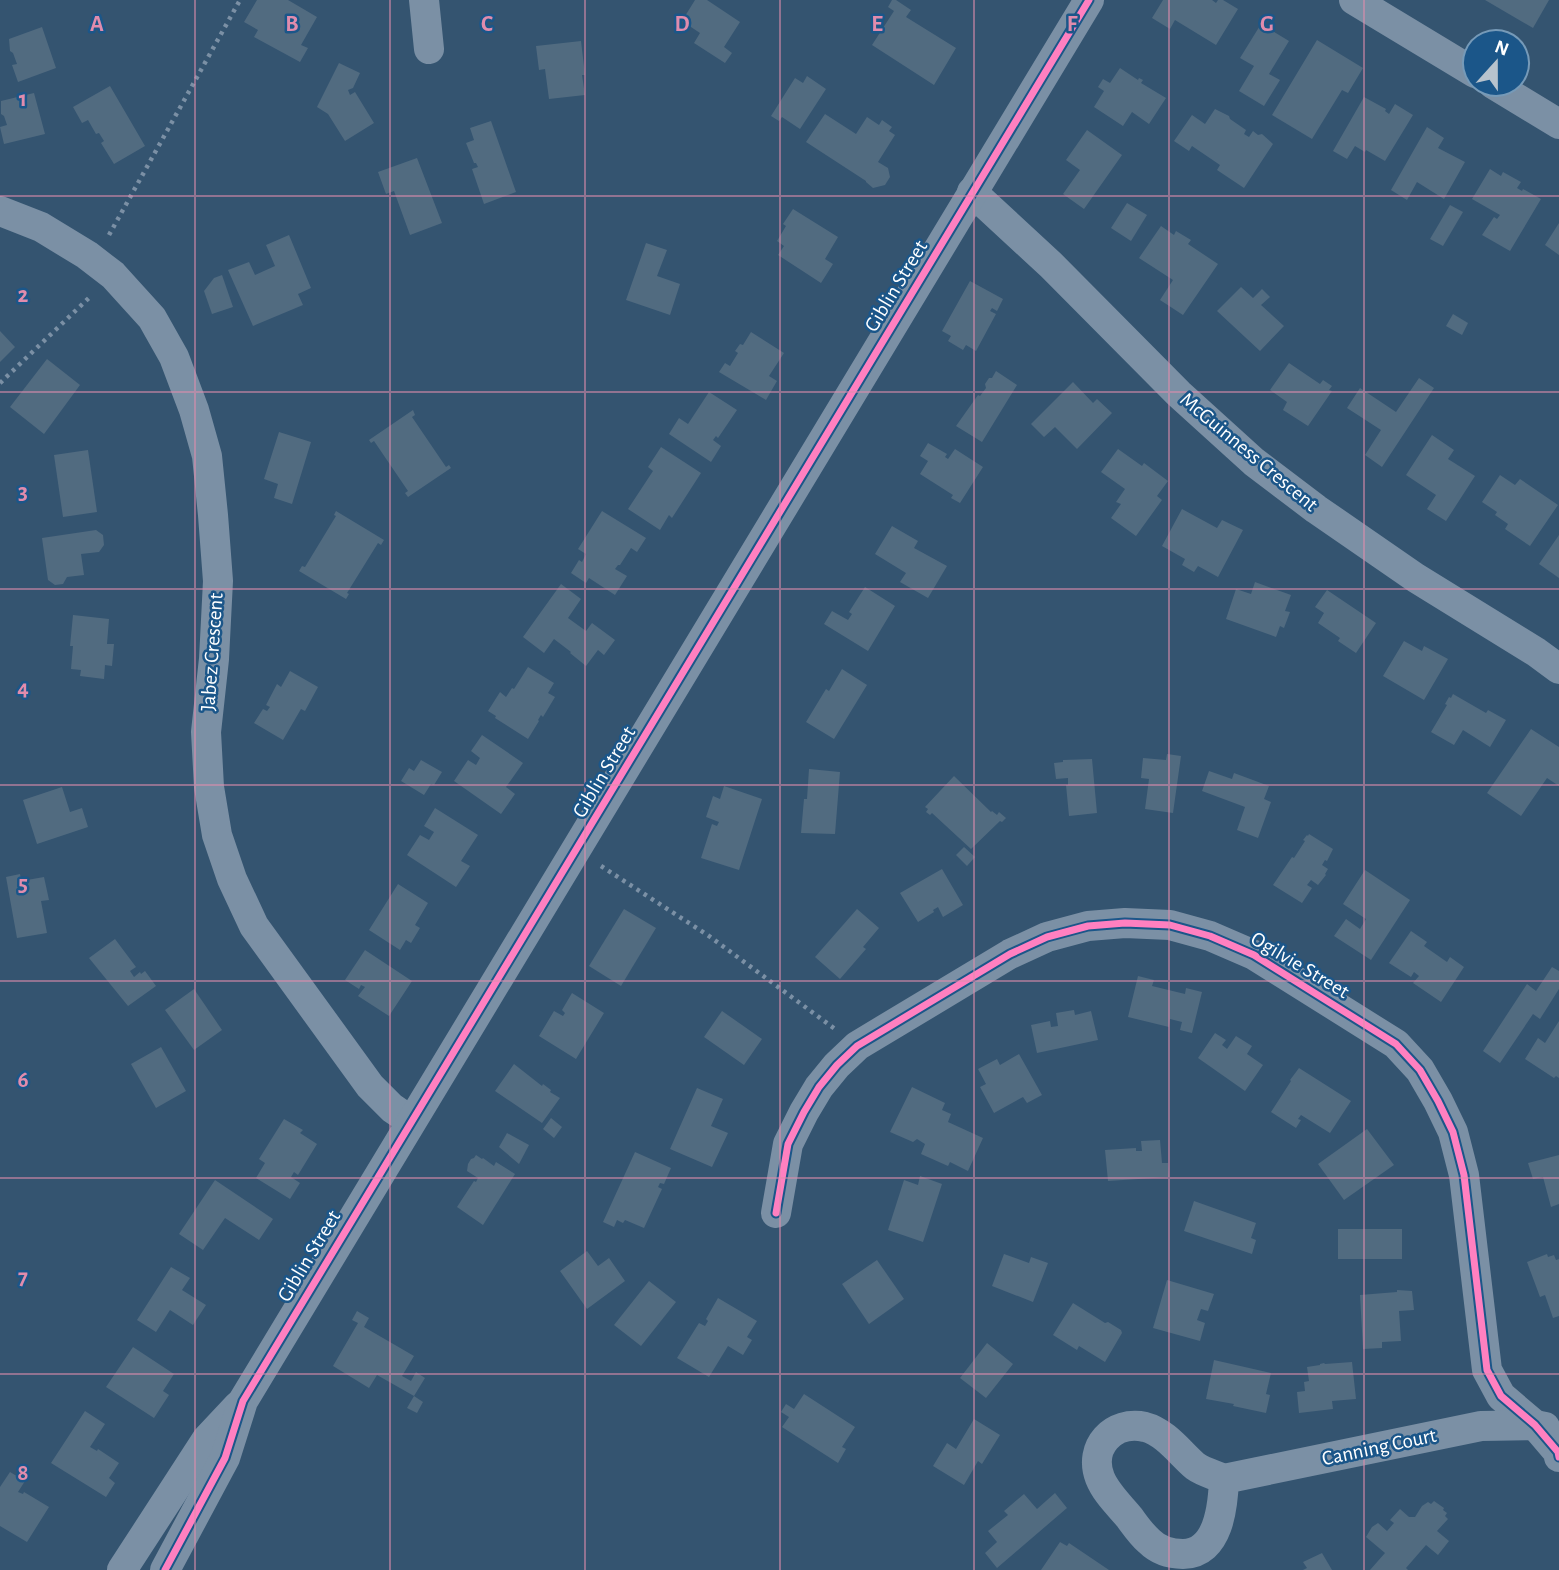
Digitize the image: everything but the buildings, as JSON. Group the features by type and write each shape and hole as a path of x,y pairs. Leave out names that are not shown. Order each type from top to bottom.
{"street":[{"path":"424,0 429,49"},
{"name":"Giblin Street","path":"166,1570 225,1458 243,1401 1089,0"},
{"path":"1354,0 1461,65"},
{"path":"1516,98 1559,124"},
{"name":"McGuinness Crescent","path":"972,192 1051,265 1179,394 1254,462 1315,509 1394,563 1559,669"},
{"name":"Jabez Crescent","path":"0,211 41,227 104,268 152,318 174,357 194,410 207,456 218,580 214,659 206,732 209,787 217,835 232,878 254,926 370,1086 392,1108 411,1121"},
{"name":"Ogilvie Street","path":"776,1213 788,1143 819,1087 857,1046 1010,954 1047,937 1088,926 1125,923 1170,925 1210,936 1254,955 1396,1044 1420,1070 1453,1132 1464,1175 1487,1370 1501,1396 1547,1427 1559,1457"},
{"path":"122,1570 207,1439 243,1401"},
{"name":"Canning Court","path":"1224,1479 1481,1426 1547,1427"},
{"path":"1143,1427 1155,1431 1198,1468 1224,1479 1219,1521 1207,1543 1198,1551 1174,1554 1162,1551 1149,1541 1105,1487 1099,1476 1097,1461 1100,1447 1108,1435 1119,1428 1143,1427"}],"path":[{"path":"0,383 104,268 240,0"},
{"path":"577,850 709,936 857,1046"}],"cycle path":[{"path":"165,1570 225,1458 243,1401 1089,0"},
{"path":"776,1213 788,1144 819,1087 857,1046 1010,954 1047,937 1088,926 1125,923 1170,925 1210,936 1254,955 1396,1044 1420,1070 1453,1132 1464,1175 1487,1370 1501,1396 1535,1425 1558,1452 1559,1457"}]}
